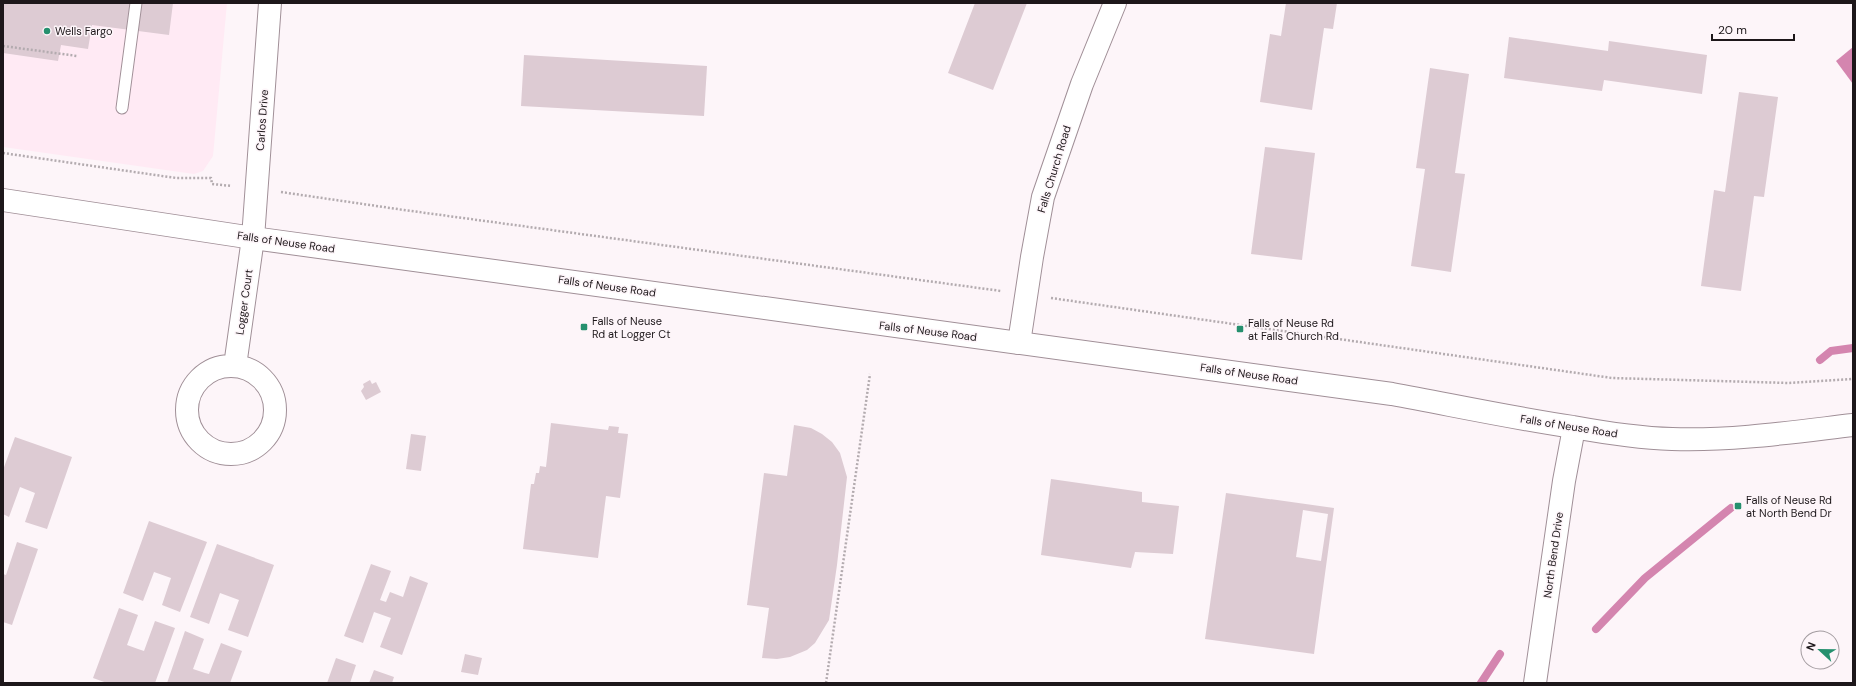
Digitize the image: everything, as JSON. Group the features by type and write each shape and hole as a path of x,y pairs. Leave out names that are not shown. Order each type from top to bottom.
{"main road":[{"name":"Carlos Drive","path":"253,238 270,3"},
{"name":"Falls Church Road","path":"1019,343 1043,197 1082,84 1114,3"},
{"name":"Falls of Neuse Road","path":"3,200 253,238 1392,394 1574,428 1623,435 1672,439 1722,439 1770,436 1853,425"},
{"name":"Logger Court","path":"235,366 253,238"},
{"path":"235,366 248,369 264,380 273,394 276,408 273,426 264,440 252,450 233,455 215,452 196,438 190,427 187,411 188,401 195,386 206,374 221,367 235,366"},
{"name":"North Bend Drive","path":"1536,683 1564,481 1574,428"}],"lane":[{"path":"122,108 136,3"}],"path":[{"path":"3,46 77,56"},
{"path":"3,153 176,178 211,178 212,184"},
{"path":"285,192 389,208 985,288"},
{"path":"1064,299 1612,378 1789,383 1853,379"},
{"path":"826,683 870,374"}],"shaded area":[{"path":"3,3 227,3 213,156 203,171 194,174 3,147"},
{"path":"1853,47 1853,84 1836,61"}],"building":[{"path":"3,3 173,3 169,35 92,25 88,49 61,45 58,61 3,53"},
{"path":"975,3 1027,3 993,90 948,73"},
{"path":"1286,3 1337,3 1333,29 1324,28 1312,110 1260,102 1270,34 1281,36"},
{"path":"1509,37 1608,51 1609,41 1707,55 1702,94 1604,80 1602,91 1504,78"},
{"path":"524,55 707,66 704,116 521,106"},
{"path":"1430,68 1469,74 1455,173 1465,174 1451,272 1411,266 1425,169 1416,168"},
{"path":"1739,92 1778,97 1764,197 1754,196 1741,291 1701,286 1714,190 1725,192"},
{"path":"1265,147 1315,153 1302,260 1251,254"},
{"path":"370,380 372,384 376,382 381,392 366,400 361,391 364,387 363,384"},
{"path":"551,423 608,430 609,426 619,427 618,433 628,434 620,498 606,496 598,558 523,549 531,484 534,484 536,473 539,473 540,466 546,467"},
{"path":"794,425 811,428 822,434 832,442 840,453 847,477 837,565 829,620 815,643 807,650 790,657 777,659 762,658 769,608 747,605 764,473 787,476"},
{"path":"411,434 426,436 421,471 406,469"},
{"path":"15,437 72,457 47,529 25,522 35,493 20,487 9,517 3,514 3,470"},
{"path":"1051,479 1142,492 1142,502 1179,506 1173,554 1135,552 1131,568 1041,555"},
{"path":"1226,493 1334,508 1314,654 1205,639","holes":["1303,510 1328,514 1321,561 1296,557"]},
{"path":"149,521 207,542 180,612 162,605 171,578 154,572 143,601 123,593"},
{"path":"17,542 38,549 12,625 3,622 3,574 6,575"},
{"path":"217,544 274,565 248,637 228,630 239,600 220,593 209,624 190,617"},
{"path":"371,564 391,571 380,600 386,602 390,592 403,597 410,576 428,583 402,655 380,647 391,618 374,612 363,643 344,636"},
{"path":"119,608 138,615 127,645 138,649 144,651 155,621 175,628 155,683 107,683 93,678"},
{"path":"185,631 204,639 193,669 209,674 221,643 242,651 230,683 167,683"},
{"path":"465,654 482,658 478,675 461,672"},
{"path":"336,658 356,665 350,683 327,683"},
{"path":"374,670 394,677 392,683 369,683"}],"waterway":[{"path":"1820,360 1831,351 1853,348"},
{"path":"1596,629 1645,578 1731,508"},
{"path":"1481,683 1500,654"}],"place":[{"name":"Wells Fargo","path":"47,31"},
{"name":"Falls of Neuse Rd at Logger Ct","path":"584,327"},
{"name":"Falls of Neuse Rd at Falls Church Rd","path":"1240,329"},
{"name":"Falls of Neuse Rd at North Bend Dr","path":"1738,506"}]}
